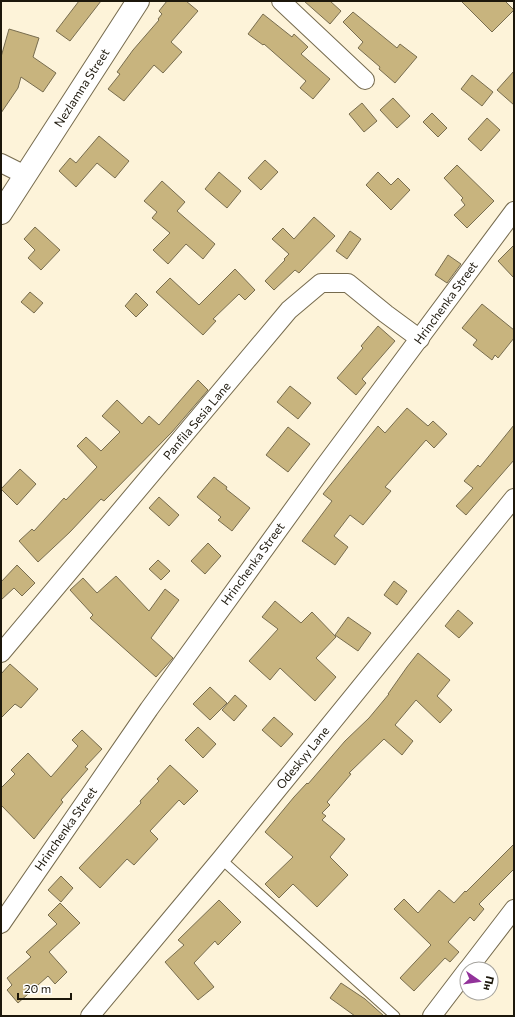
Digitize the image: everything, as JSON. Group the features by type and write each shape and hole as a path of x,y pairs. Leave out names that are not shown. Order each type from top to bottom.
{"street":[{"name":"Nezlamna Street","path":"1,213 138,1"},
{"path":"287,3 365,80"},
{"path":"1,163 25,175"},
{"name":"Hrinchenka Street","path":"1,924 154,702 323,468 514,211"},
{"name":"Panfila Sesia Lane","path":"1,653 289,310 321,283 348,282 386,314 420,339"},
{"name":"Odeskyy Lane","path":"90,1016 221,859 514,498"},
{"path":"474,961 514,908"},
{"path":"432,1016 459,981"}],"lane":[{"path":"221,859 395,1016"}],"building":[{"path":"79,1 101,1 70,41 56,31"},
{"path":"167,1 186,1 198,11 171,42 182,52 163,73 154,65 124,101 108,89 120,74 117,72 133,50 159,20 158,19 162,14 159,11"},
{"path":"304,1 330,1 341,11 330,24"},
{"path":"461,1 505,1 514,10 492,32"},
{"path":"353,12 397,48 400,44 417,57 395,83 379,69 380,67 358,48 363,42 343,22"},
{"path":"263,14 292,37 294,34 308,47 301,54 330,79 313,99 300,88 306,81 264,44 263,45 248,34"},
{"path":"9,29 39,38 33,57 56,73 43,92 21,77 18,88 1,113 1,57"},
{"path":"514,71 514,105 497,90"},
{"path":"472,75 493,92 482,106 461,89"},
{"path":"393,98 410,116 397,128 380,110"},
{"path":"362,103 377,121 364,132 349,114"},
{"path":"432,113 447,128 438,137 423,122"},
{"path":"487,118 500,130 481,151 468,139"},
{"path":"99,136 129,161 115,178 97,163 76,187 59,171 70,158 76,163"},
{"path":"265,160 278,172 261,190 248,178"},
{"path":"457,165 494,201 467,228 454,215 465,205 461,200 463,198 444,178"},
{"path":"219,172 241,191 227,208 205,189"},
{"path":"378,172 391,185 398,178 410,190 391,210 366,185"},
{"path":"162,181 185,202 177,211 215,244 203,259 186,244 168,264 153,250 170,233 152,218 157,212 144,201"},
{"path":"314,217 335,236 299,273 295,270 274,290 265,281 289,254 272,239 283,228 294,239"},
{"path":"35,227 60,250 41,270 28,258 35,250 24,239"},
{"path":"350,231 361,239 347,259 336,251"},
{"path":"514,245 514,278 498,261"},
{"path":"448,255 461,264 447,283 435,275"},
{"path":"235,269 255,290 245,300 239,294 213,319 216,321 203,335 156,292 170,278 199,305"},
{"path":"30,292 43,303 34,313 21,302"},
{"path":"136,293 148,305 136,317 125,306"},
{"path":"482,304 514,330 514,338 498,358 495,355 492,360 473,345 477,340 462,328"},
{"path":"378,326 395,341 362,379 366,383 356,395 337,378 363,348 361,346"},
{"path":"198,380 208,390 172,432 104,501 101,499 70,532 38,562 19,541 32,529 34,531 64,498 66,500 97,467 77,446 86,437 101,451 120,432 102,416 117,400 142,424 149,416 159,425"},
{"path":"290,386 311,403 298,419 277,402"},
{"path":"407,408 428,426 433,421 447,434 434,448 426,440 385,487 391,491 363,525 350,515 334,536 348,547 335,565 302,541 332,501 323,494 378,426 385,433"},
{"path":"514,425 514,460 466,515 456,506 473,488 464,481 478,465 480,467"},
{"path":"288,427 310,444 288,472 266,455"},
{"path":"20,469 36,484 17,505 1,489"},
{"path":"214,477 227,487 226,489 250,508 232,531 218,520 221,517 197,497"},
{"path":"159,497 179,515 169,526 149,508"},
{"path":"208,543 221,556 205,574 191,561"},
{"path":"158,560 170,571 161,580 149,569"},
{"path":"17,565 35,583 22,596 14,588 1,600 1,582"},
{"path":"116,576 149,611 165,589 179,600 151,638 173,658 156,677 90,618 93,615 70,590 83,578 97,593"},
{"path":"394,581 407,591 397,605 384,595"},
{"path":"275,601 301,623 312,612 336,637 316,658 336,677 315,701 280,668 270,680 249,661 278,629 262,617"},
{"path":"458,610 473,623 459,638 445,626"},
{"path":"348,617 371,633 358,651 335,635"},
{"path":"418,653 450,680 437,696 452,710 440,723 416,700 395,725 413,741 402,755 384,739 349,773 351,774 327,802 330,805 322,813 326,816 322,820 345,839 330,857 348,875 317,907 293,884 279,898 265,884 293,857 265,832 294,797 307,783 308,784 345,741 369,718 389,694"},
{"path":"10,664 38,689 21,708 15,704 1,718 1,674"},
{"path":"210,687 227,703 210,720 193,704"},
{"path":"235,695 247,706 234,721 222,710"},
{"path":"274,717 293,734 281,747 262,730"},
{"path":"198,727 216,744 203,758 185,740"},
{"path":"82,730 102,749 85,767 88,769 61,800 63,802 34,839 1,805 1,788 15,774 11,770 28,753 51,777 78,746 72,740"},
{"path":"170,765 198,791 184,805 179,800 150,831 158,839 134,865 127,859 100,888 79,868 141,803 140,801 159,781 157,779"},
{"path":"514,844 514,869 479,904 484,909 474,921 470,917 448,942 459,952 450,962 445,958 414,991 400,978 431,945 394,909 404,899 418,913 439,890 454,903"},
{"path":"61,876 73,888 61,902 48,890"},
{"path":"219,900 241,922 218,945 215,941 194,963 214,987 198,1000 165,962 184,945 178,940"},
{"path":"60,903 80,923 49,952 67,972 55,984 48,976 18,1003 7,990 12,985 7,978 31,957 26,952 57,924 48,915"},
{"path":"341,983 365,999 384,1016 355,1016 330,998"}]}
